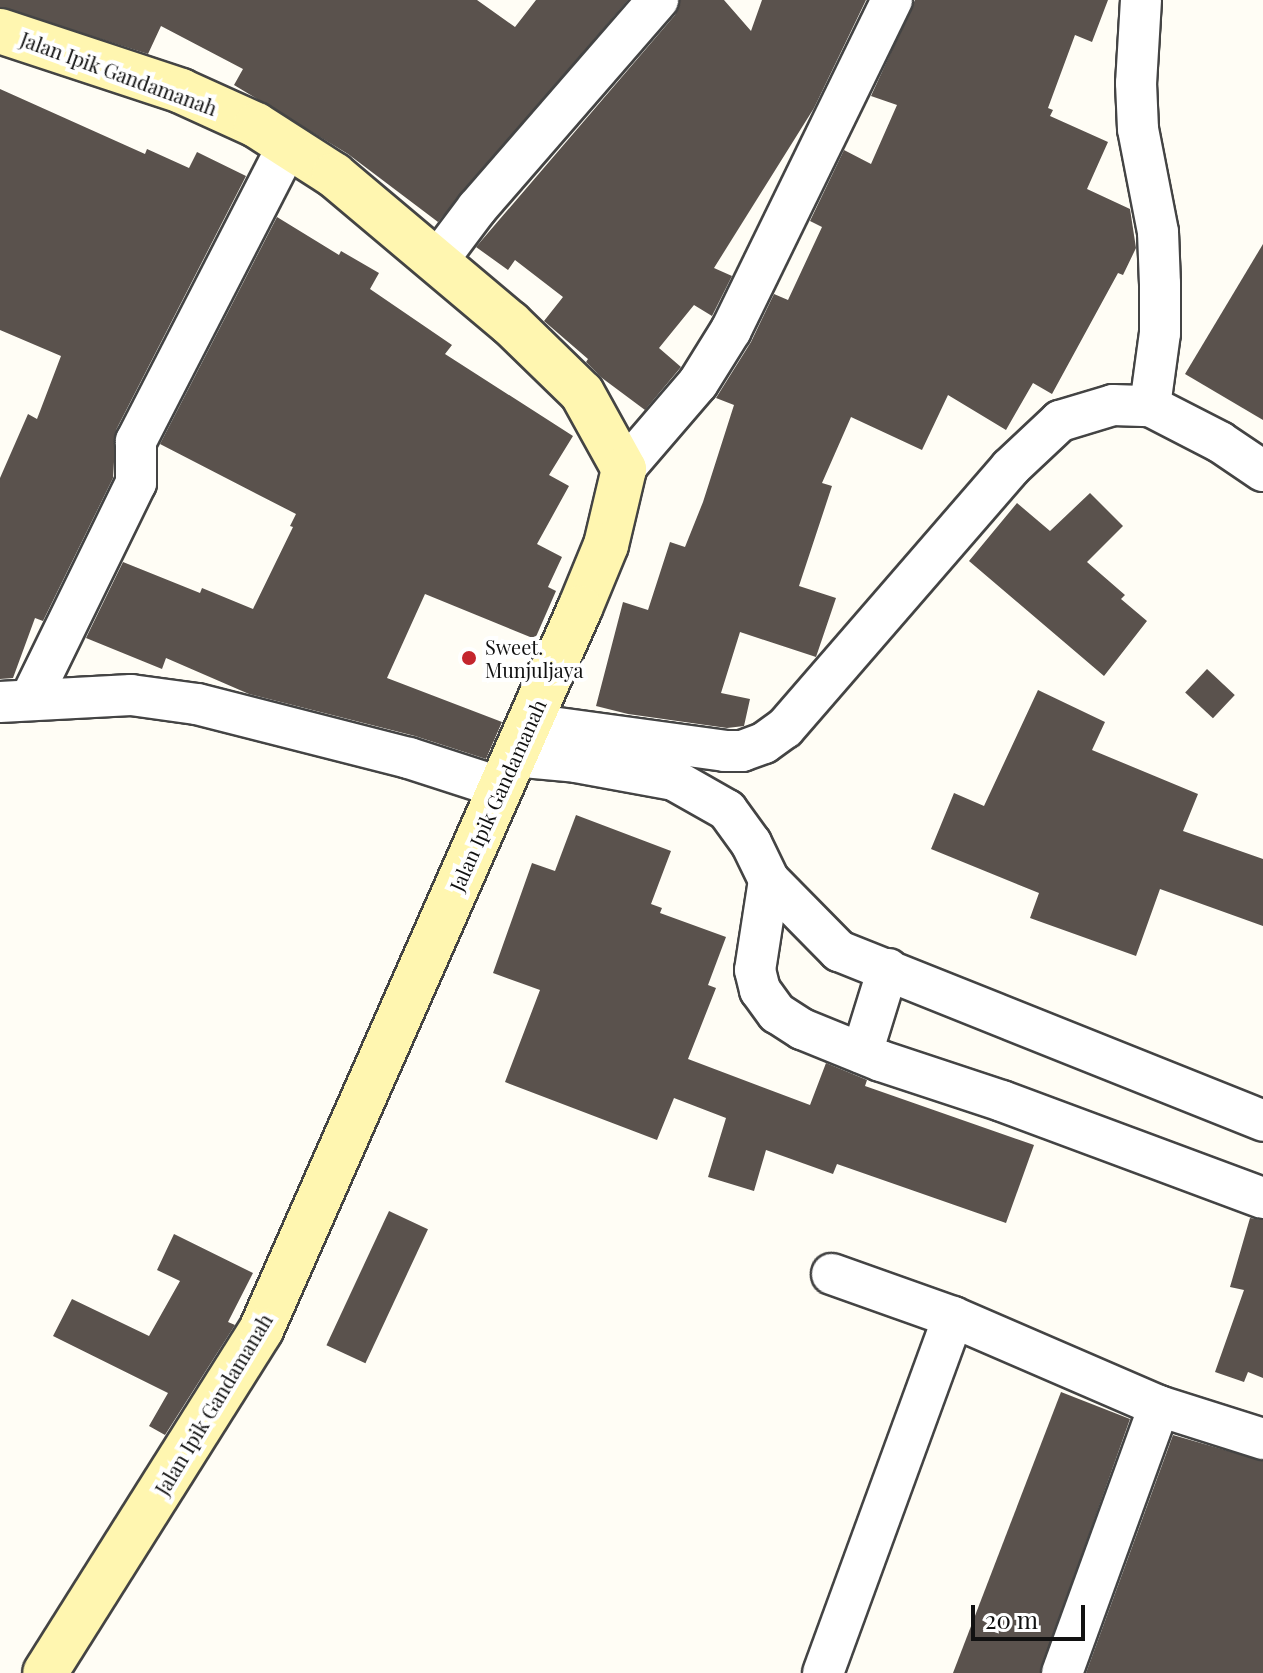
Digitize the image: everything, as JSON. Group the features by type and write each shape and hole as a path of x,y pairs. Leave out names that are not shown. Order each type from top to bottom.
{"street":[{"path":"438,260 477,208 658,0"},
{"path":"624,469 698,383 731,330 761,275 892,0"},
{"path":"1141,0 1136,83 1138,129 1158,232 1160,284 1160,333 1150,406"},
{"name":"Jalan Ipik Gandamanah","path":"0,31 181,91 256,125 334,175 510,323 582,393 624,469 606,545 261,1330 93,1603 45,1673"},
{"path":"15,701 136,483 136,441 288,145"},
{"path":"15,701 131,695 197,704 409,758 742,751 764,743 785,728 1010,468 1060,421 1113,405 1150,406 1220,442 1263,471"},
{"path":"514,756 576,762 674,780 727,810 751,843 769,880 839,951 1263,1121"},
{"path":"769,880 755,970 760,990 777,1013 802,1029 862,1053 1263,1198"},
{"path":"862,1053 888,969"},
{"path":"832,1274 953,1317 1159,1406 1263,1439"},
{"path":"823,1673 953,1317"},
{"path":"1062,1673 1159,1406"}],"building":[{"path":"0,0 477,0 515,27 536,0 628,0 438,222 348,154 234,85 243,69 161,26 148,54 0,7"},
{"path":"680,0 724,0 751,31 762,0 866,0 814,108 714,268 732,276 712,316 694,305 659,348 681,367 645,410 602,378 586,362 588,359 544,321 563,297 515,260 508,270 476,247 675,15"},
{"path":"915,0 1108,0 1092,42 1075,35 1048,108 1053,110 1050,116 1108,142 1087,189 1130,209 1136,248 1123,275 1118,273 1052,394 1033,383 1006,430 948,395 922,450 851,417 822,483 832,486 799,586 836,598 816,657 740,632 721,693 750,699 744,726 727,728 628,714 596,706 623,602 648,610 670,542 685,547 703,502 734,405 716,398 751,342 774,294 788,300 822,227 810,221 844,150 871,164 897,105 871,96"},
{"path":"0,89 145,154 147,149 189,168 197,152 246,176 116,430 113,478 43,621 35,618 13,678 0,679 0,478 28,414 37,419 61,356 0,330"},
{"path":"277,217 339,255 341,251 379,273 370,289 452,345 445,354 573,436 549,475 569,486 537,544 562,557 548,587 556,591 535,639 425,594 387,678 502,722 486,759 415,736 249,694 166,658 162,669 86,638 123,562 200,593 202,588 253,609 293,527 290,526 296,514 160,444"},
{"path":"1263,244 1263,420 1185,374"},
{"path":"1090,493 1123,526 1087,562 1125,595 1121,599 1147,621 1104,676 969,561 1017,503 1050,531"},
{"path":"1207,669 1235,695 1213,718 1185,692"},
{"path":"1038,690 1105,722 1092,750 1198,794 1183,831 1263,859 1263,926 1160,889 1136,956 1030,918 1039,893 931,849 954,793 984,806"},
{"path":"576,815 671,851 651,904 662,908 660,913 726,937 708,985 716,988 688,1059 810,1105 826,1063 867,1080 865,1086 1034,1145 1006,1223 837,1164 833,1174 766,1150 754,1191 708,1177 726,1118 674,1098 657,1140 505,1082 540,990 493,973 532,863 555,871"},
{"path":"389,1211 428,1229 365,1363 326,1345"},
{"path":"1250,1218 1263,1220 1263,1378 1248,1372 1244,1382 1215,1372 1244,1290 1230,1287"},
{"path":"174,1234 253,1273 228,1322 235,1325 165,1435 149,1426 168,1393 53,1336 72,1299 149,1336 180,1281 157,1270"},
{"path":"1061,1392 1130,1419 1040,1673 953,1673"},
{"path":"1173,1435 1263,1461 1263,1673 1086,1673"}],"place":[{"name":"Sweet. Munjuljaya","path":"469,658"}]}
